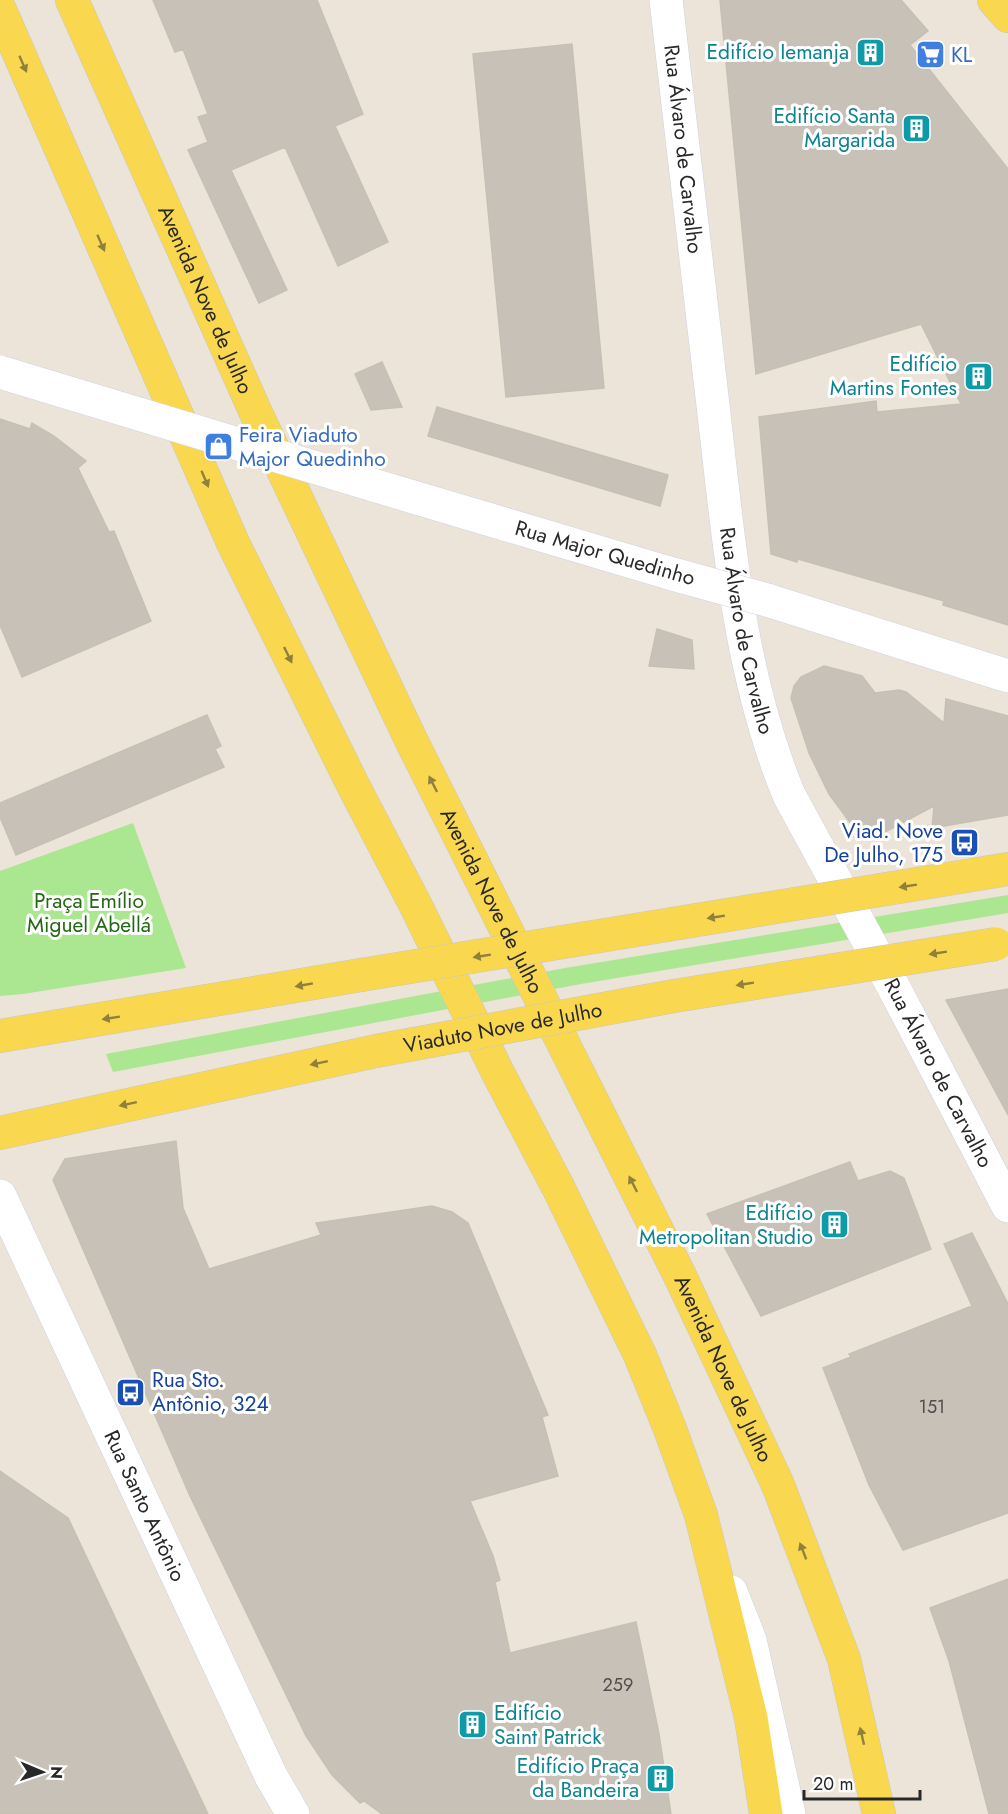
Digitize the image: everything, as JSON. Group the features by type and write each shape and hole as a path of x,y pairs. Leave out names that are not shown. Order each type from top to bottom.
{"main road":[{"name":"Avenida Nove de Julho","path":"72,0 256,413 412,742 681,1278 778,1485 844,1659 879,1814"},
{"path":"994,0 1008,16"},
{"path":"0,10 233,543 498,1073 564,1199 640,1356 701,1515 751,1718 766,1814"},
{"path":"0,1036 994,871"},
{"name":"Viaduto Nove de Julho","path":"0,1133 376,1051 674,996 1002,942"}],"street":[{"name":"Rua Álvaro de Carvalho","path":"666,0 729,541 744,643 759,712 775,762 789,795 900,998 1008,1206"},
{"name":"Rua Major Quedinho","path":"0,372 669,573 767,600 1008,676"},
{"name":"Rua Santo Antônio","path":"0,1197 271,1776 293,1814"},
{"path":"701,1515 750,1640 789,1814"}],"green space":[{"name":"Praça Emílio Miguel Abellá","path":"133,823 186,968 0,996 0,871"},
{"path":"1008,895 1008,913 581,984 113,1072 106,1054 565,968"}],"building":[{"path":"153,0 317,0 363,114 335,126 388,242 338,266 285,147 231,170 287,290 259,303 188,150 208,142 198,117 208,114 183,49 175,52"},
{"path":"720,0 901,0 928,31 910,45 1008,169 1008,625 943,605 944,601 798,559 797,562 771,554 759,417 876,401 877,412 961,404 921,324 756,374"},
{"path":"572,44 604,388 506,397 473,54"},
{"path":"382,362 402,407 371,410 355,374"},
{"path":"437,407 668,475 660,506 428,436"},
{"path":"0,419 30,429 32,423 54,436 86,461 78,468 109,532 114,531 151,621 22,677 0,625"},
{"path":"657,629 692,640 694,669 649,666"},
{"path":"824,666 862,676 875,693 899,690 906,692 944,723 946,699 1008,716 1008,815 932,828 934,806 883,833 868,834 854,828 829,794 809,753 791,698 794,686 801,677"},
{"path":"207,715 221,746 215,749 224,767 16,855 0,817 0,803"},
{"path":"1008,989 1008,1115 946,1000"},
{"path":"176,1141 183,1208 209,1269 321,1235 316,1223 432,1206 452,1212 468,1223 548,1415 542,1417 558,1476 470,1501 493,1556 500,1580 495,1582 510,1653 636,1622 659,1734 671,1814 382,1814 364,1801 360,1803 332,1775 306,1736 190,1496 53,1180 65,1159"},
{"path":"850,1162 858,1181 890,1171 904,1178 931,1249 761,1316 707,1214"},
{"path":"972,1233 1008,1304 1008,1513 903,1550 869,1485 823,1368 851,1357 849,1354 972,1306 944,1244"},
{"path":"0,1471 68,1518 208,1814 0,1814"},
{"path":"1008,1579 1008,1814 989,1814 949,1661 930,1608"}],"place":[{"name":"Edifício Iemanja","path":"870,52"},
{"name":"KL","path":"930,55"},
{"name":"Edifício Santa Margarida","path":"916,128"},
{"name":"Edifício Martins Fontes","path":"978,376"},
{"name":"Feira Viaduto Major Quedinho","path":"218,447"},
{"name":"Viad. Nove De Julho, 175","path":"964,843"},
{"name":"Edifício Metropolitan Studio","path":"834,1225"},
{"name":"Rua Sto. Antônio, 324","path":"131,1392"},
{"name":"Edifício Saint Patrick","path":"473,1725"},
{"name":"Edifício Praça da Bandeira","path":"660,1778"}]}
